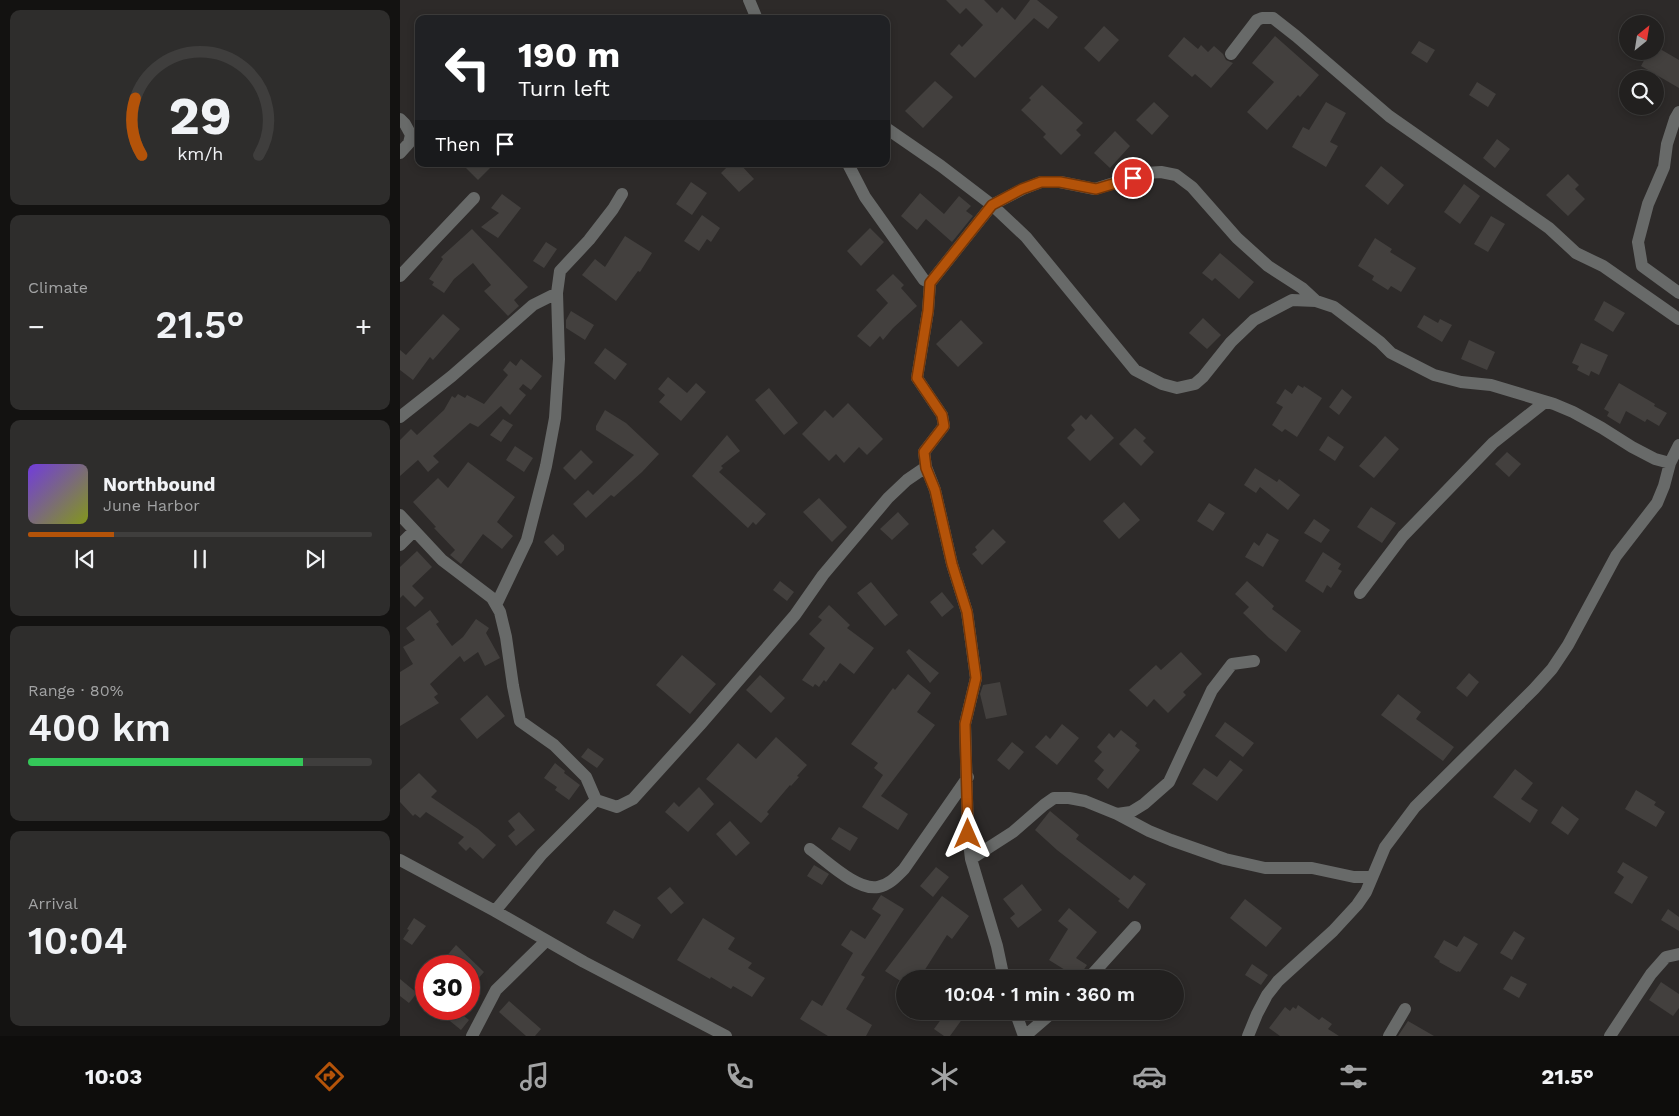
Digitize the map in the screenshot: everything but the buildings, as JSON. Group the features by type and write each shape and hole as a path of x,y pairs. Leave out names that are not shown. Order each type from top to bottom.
{"street":[{"path":"750,0 756,15"},
{"path":"1231,54 1257,20 1273,18 1389,116 1549,228 1576,253 1603,266 1679,319"},
{"path":"1679,112 1667,144 1664,167 1648,204 1638,242 1642,266 1679,293"},
{"path":"400,119 412,135 409,143 400,153"},
{"path":"890,131 941,166 992,205 1026,237 1135,370 1162,384 1177,388 1195,384 1203,377 1231,342 1254,320 1292,300 1316,302 1334,307 1380,342 1391,353 1434,375 1461,382 1491,385 1573,412 1632,447 1655,459 1670,464"},
{"path":"849,167 864,198 924,280 930,283"},
{"path":"1002,970 997,946 971,859 968,834 968,777 965,724 976,678 967,612 952,564 935,490 926,468 924,452 944,426 942,415 917,378 928,311 930,283 992,205 1022,189 1041,182 1060,182 1096,189 1120,183 1146,173 1162,172 1176,175 1192,186 1237,238 1268,266 1302,288 1316,302"},
{"path":"496,605 527,540 546,466 555,418 559,359 557,293 560,271 589,240 622,194"},
{"path":"400,276 474,198"},
{"path":"400,417 452,376 533,304 557,293"},
{"path":"1360,592 1403,536 1493,443 1545,402"},
{"path":"1248,1036 1257,1014 1272,988 1345,919 1366,892 1385,847 1414,808 1552,669 1568,645 1616,556 1657,503 1670,464 1679,446"},
{"path":"400,515 442,560 492,598 500,612 506,637 520,721 554,745 586,777 596,800 617,807 633,799 700,725 788,622 823,575 888,498 907,480 926,468"},
{"path":"400,545 414,531"},
{"path":"1117,814 1131,812 1157,794 1169,782 1212,690 1232,664 1254,661"},
{"path":"810,849 859,885 877,887 891,882 904,869 968,777"},
{"path":"971,859 1013,832 1054,798 1069,798 1084,801 1117,814 1149,831 1225,859 1265,868 1312,868 1354,877 1372,878"},
{"path":"494,911 542,854 596,800"},
{"path":"402,863 726,1036"},
{"path":"1096,970 1135,928"},
{"path":"472,1036 496,990 546,941"},
{"path":"1610,1036 1651,974 1666,957 1679,954"},
{"path":"1389,1036 1405,1009"},
{"path":"1019,1020 1025,1036 1044,1020"}],"route":[{"path":"968,834 968,777 965,724 976,678 967,612 952,564 935,490 926,468 924,452 944,426 942,415 917,378 928,311 930,283 992,205 1022,189 1041,182 1060,182 1096,189 1133,178"}]}
